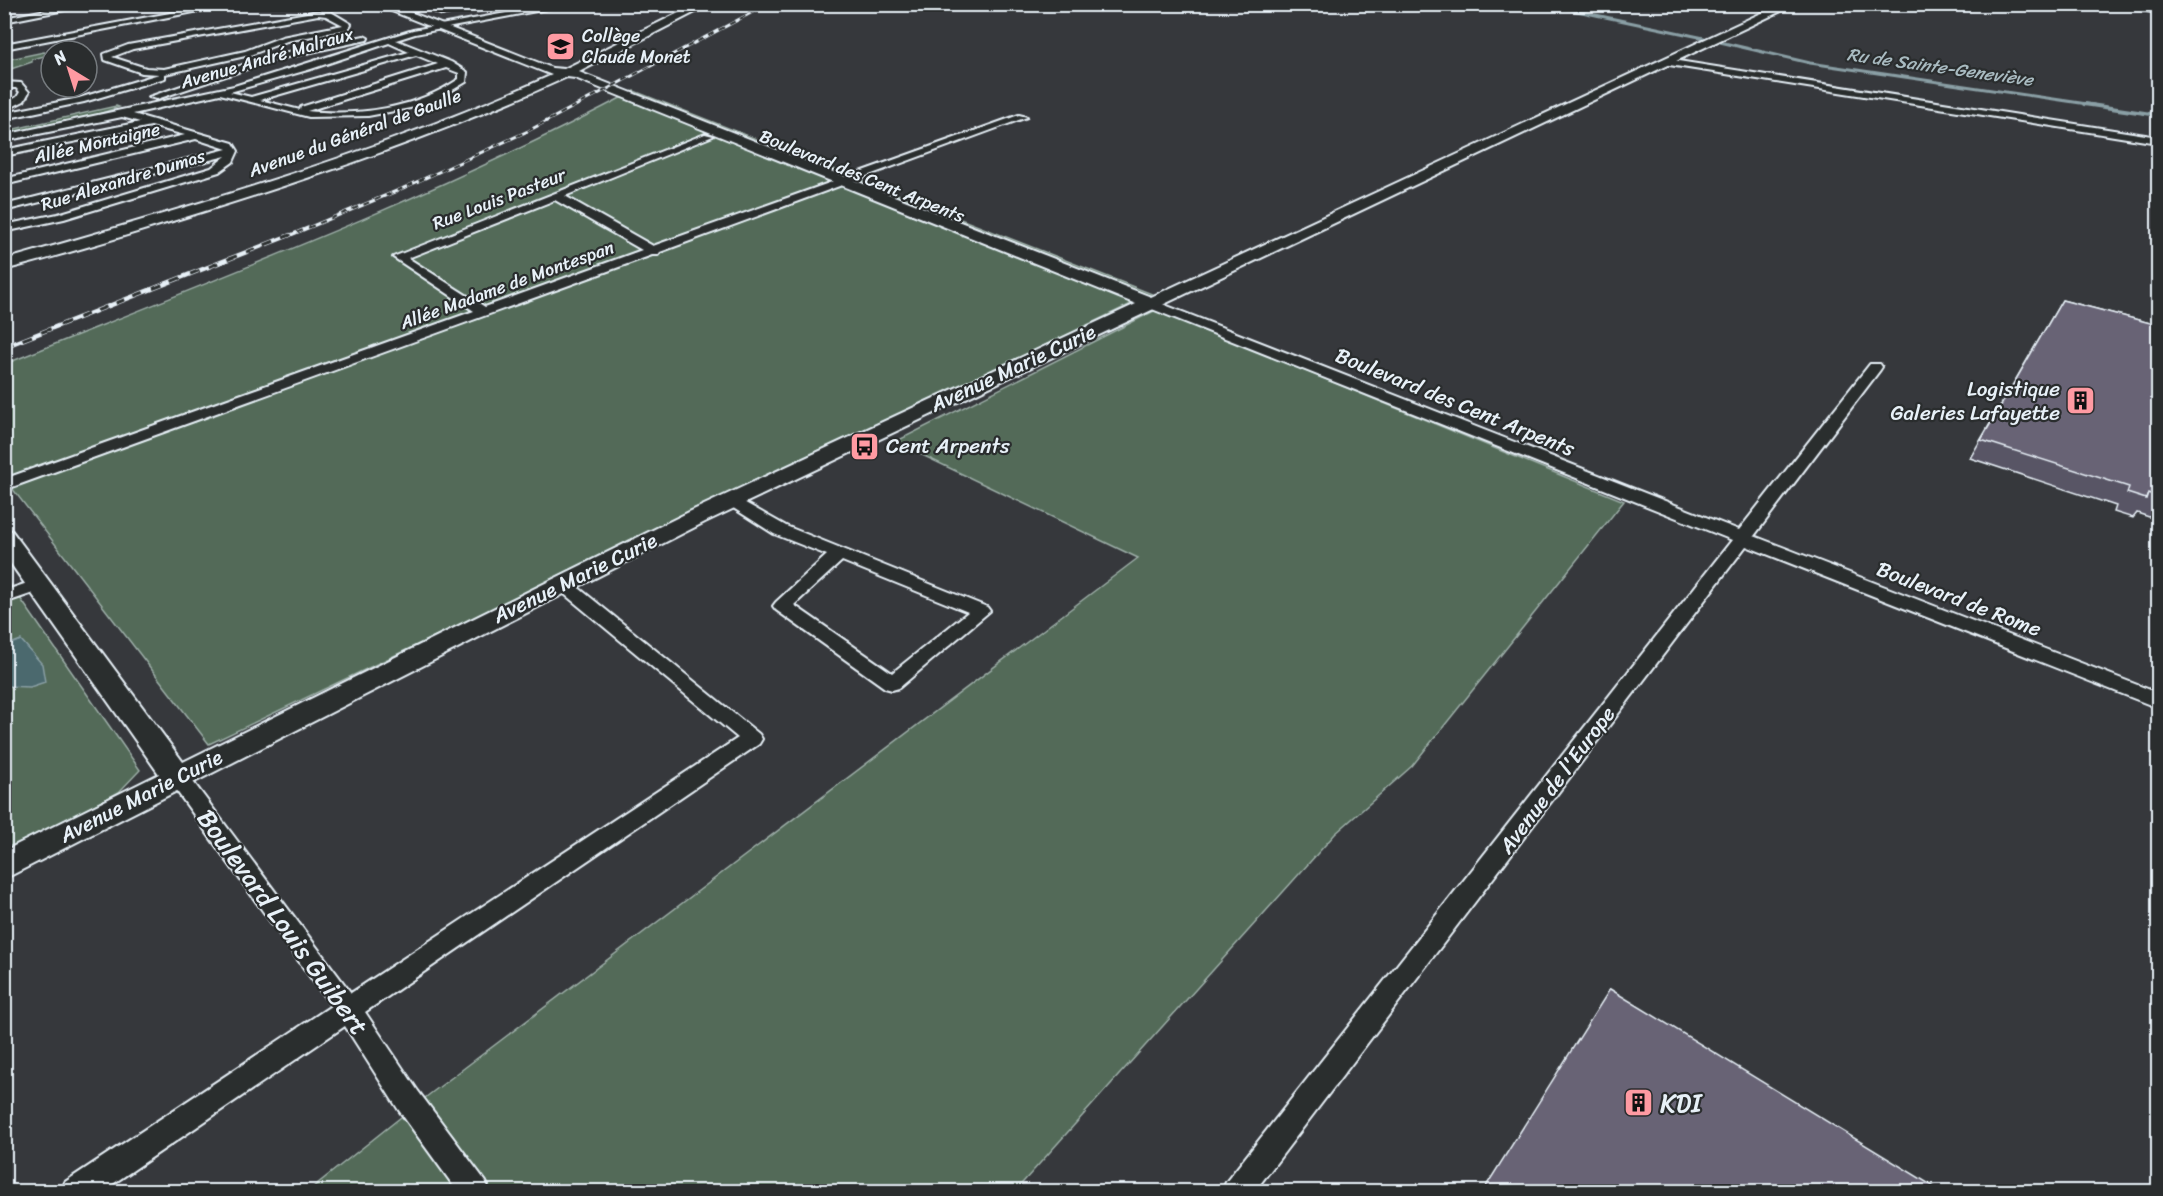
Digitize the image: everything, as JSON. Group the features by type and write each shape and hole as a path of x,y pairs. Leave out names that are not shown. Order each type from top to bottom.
{"main road":[{"name":"Boulevard des Cent Arpents","path":"379,4 563,74 578,75 1127,303 1152,304"},
{"name":"Avenue Marie Curie","path":"4,866 563,584 733,501 1791,4"},
{"path":"2124,4 2158,10"},
{"name":"Avenue du Général de Gaulle","path":"4,266 325,167 485,108 563,74 702,6"},
{"name":"Boulevard des Cent Arpents","path":"563,74 565,81 839,183"},
{"name":"Boulevard Louis Guibert","path":"4,536 178,777"}],"street":[{"path":"4,20 92,4"},
{"path":"4,47 232,4"},
{"name":"Avenue André Malraux","path":"79,123 272,58 368,38 570,4"},
{"path":"655,4 702,6"},
{"path":"143,9 160,18"},
{"path":"4,116 110,92 156,79 172,71 247,52 285,39 333,31 347,24 328,14 304,14 131,47 107,56 109,60 145,71 172,71"},
{"path":"63,25 77,33"},
{"name":"Avenue André Malraux","path":"4,138 220,92 308,67 413,32"},
{"name":"Avenue André Malraux","path":"368,38 382,41"},
{"path":"220,92 296,111 330,115 411,105 454,88 463,80 463,72 448,64 382,41"},
{"path":"247,52 272,58"},
{"path":"252,100 417,52"},
{"path":"1666,62 2158,140"},
{"path":"296,111 360,92 382,88 391,85 391,82 448,64"},
{"path":"4,85 18,86 25,92 21,99 4,108"},
{"name":"Avenue André Malraux","path":"146,99 165,105"},
{"path":"353,126 360,113"},
{"name":"Rue Alexandre Dumas","path":"4,229 60,217 216,170 229,160 233,152 229,145 123,114"},
{"name":"Allée Madame de Montespan","path":"4,485 654,252 1022,117"},
{"path":"4,153 152,123"},
{"name":"Allée Montaigne","path":"4,182 197,136"},
{"name":"Rue Louis Pasteur","path":"485,312 399,257 708,136"},
{"path":"4,208 233,152"},
{"path":"557,196 654,252"},
{"name":"Boulevard des Cent Arpents","path":"1152,304 1743,538"},
{"name":"Avenue de l'Europe","path":"1236,1191 1875,367"},
{"path":"733,501 780,530 981,611 892,683 782,606 838,555"},
{"name":"Boulevard de Rome","path":"1743,538 2158,701"},
{"path":"75,1191 752,739 563,584"},
{"path":"4,597 39,585"},
{"name":"Boulevard Louis Guibert","path":"178,777 348,1009 408,1100 476,1191"}],"green space":[{"path":"39,53 39,57 32,59 32,62 5,71 5,60"},
{"path":"634,91 1152,294 209,744 5,479 5,364 402,202 558,130"},
{"path":"119,107 73,123 5,136 5,131"},
{"path":"1156,310 1624,501 1412,766 1335,834 1015,1191 307,1192 430,1094 1138,558 895,442"},
{"path":"4,575 140,770 119,792 5,853"}],"water":[{"path":"21,640 42,664 45,682 30,687 5,686 5,646"}],"building":[{"name":"Logistique Galeries Lafayette","path":"2062,300 2158,325 2158,497 2148,493 2146,499 2127,493 2129,487 1981,440"},
{"name":"KDI","path":"1610,989 1941,1191 1483,1191"}],"waterway":[{"name":"Ru de Sainte-Geneviève","path":"1544,4 1704,38"},
{"name":"Ru de Sainte-Geneviève","path":"1720,42 1810,63 2094,105"},
{"name":"Ru de Sainte-Geneviève","path":"2084,104 2158,115"}],"railway":[{"path":"286,237 399,190 528,131 768,4"},
{"path":"4,347 290,235"}],"place":[{"name":"Collège Claude Monet","path":"561,46"},
{"name":"Logistique Galeries Lafayette","path":"2081,401"},
{"name":"Cent Arpents","path":"865,446"},
{"name":"KDI","path":"1639,1103"}]}
